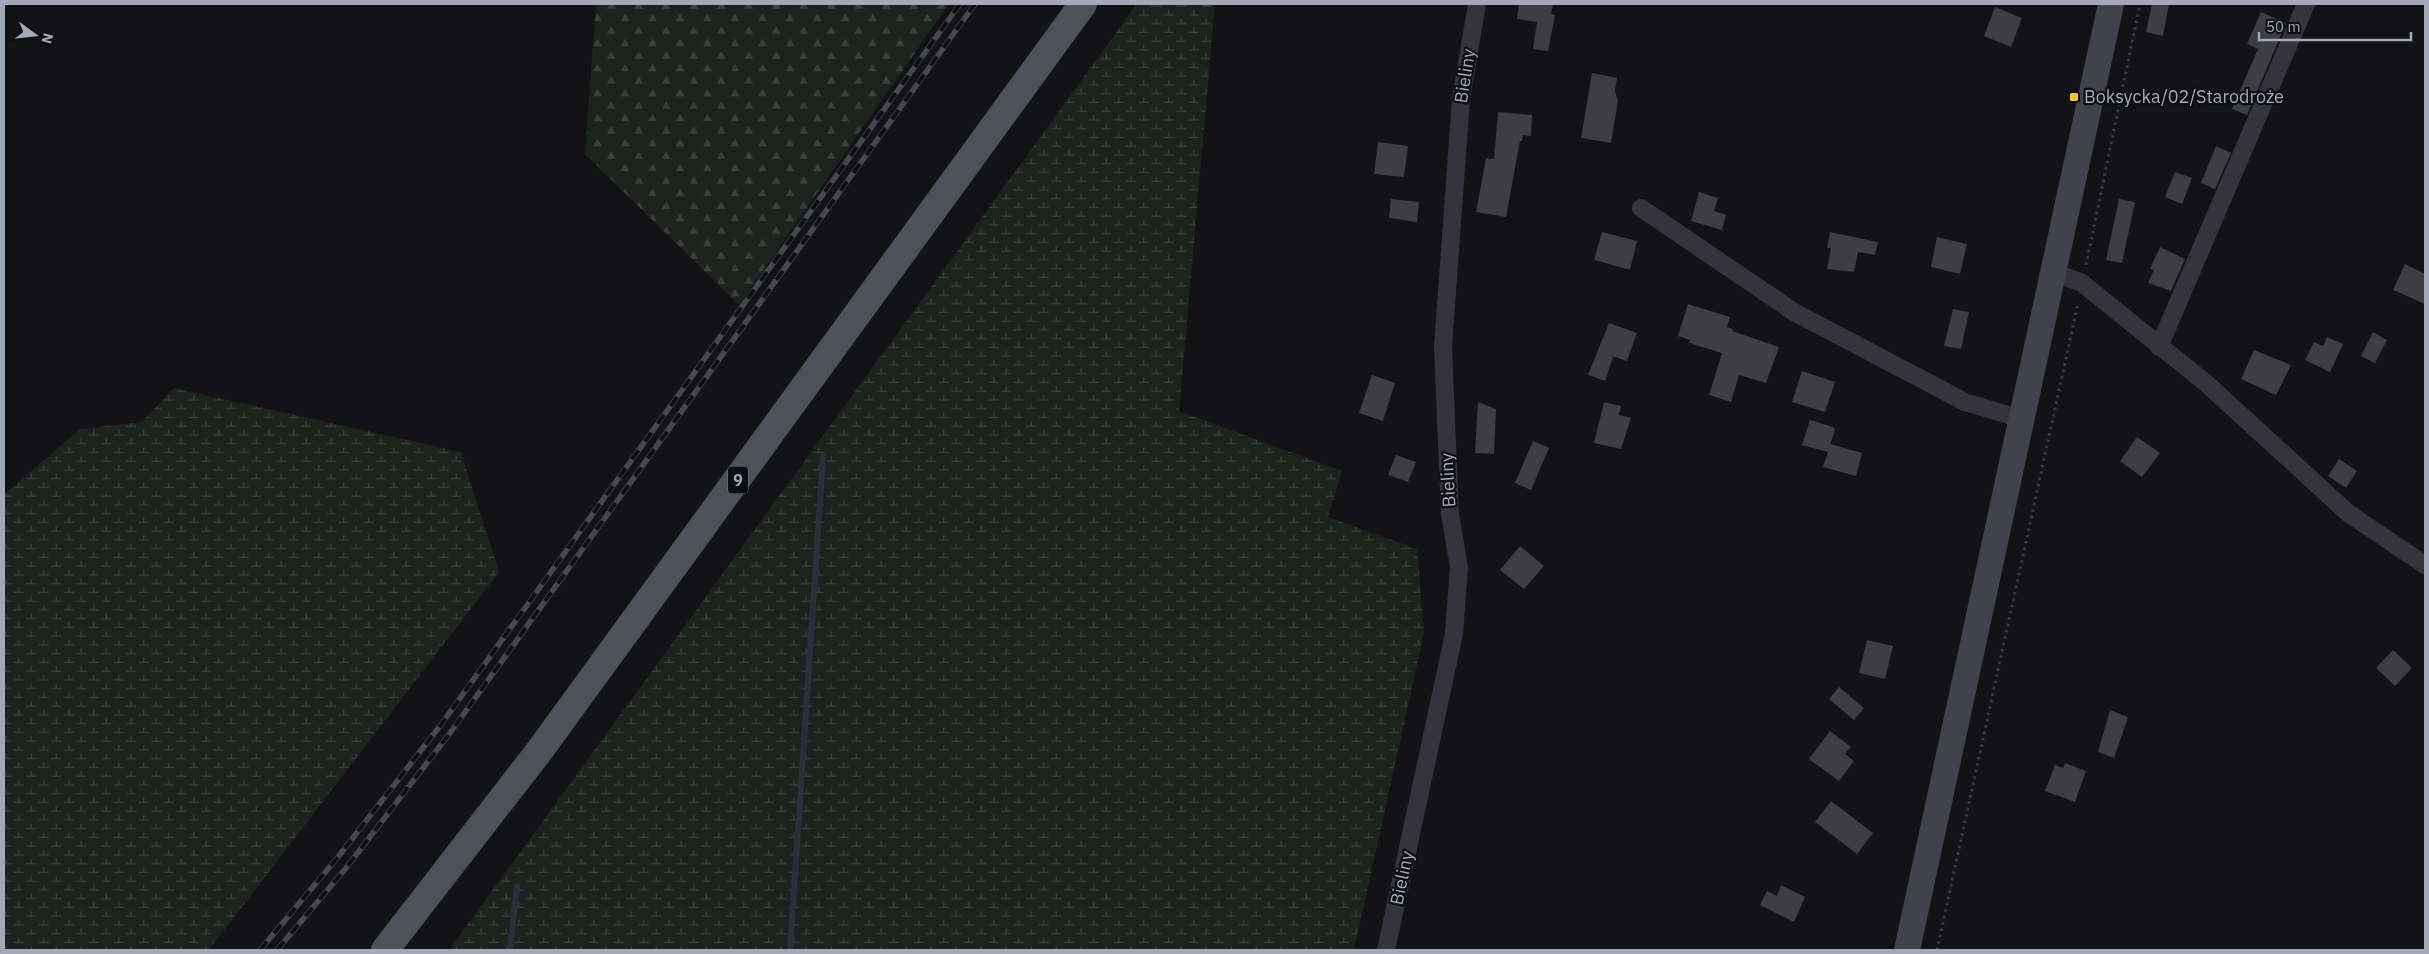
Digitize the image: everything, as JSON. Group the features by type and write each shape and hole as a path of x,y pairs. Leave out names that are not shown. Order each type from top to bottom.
{"main road":[{"name":"9","path":"385,950 546,742 1083,4"},
{"path":"1907,950 2111,4"}],"street":[{"name":"Bieliny","path":"1386,950 1454,634 1459,566 1450,514 1443,348 1461,99 1477,4"},
{"path":"2160,347 2306,4"},
{"path":"1641,208 1794,312 1965,402 2022,419"},
{"path":"2054,272 2082,283 2207,384 2348,513 2425,565"}],"path":[{"path":"1936,950 2082,283 2140,4"}],"green space":[{"path":"596,4 949,4 739,305 585,154"},
{"path":"1137,4 1215,4 1179,411 1342,471 1328,517 1417,549 1424,633 1354,950 449,950"},
{"path":"174,388 461,452 499,572 209,950 4,950 4,495 80,429 142,422"}],"building":[{"path":"1519,4 1553,4 1551,14 1555,15 1548,51 1533,49 1537,22 1517,19"},
{"path":"2152,4 2169,4 2163,36 2146,32"},
{"path":"1995,7 2022,18 2011,47 1984,36"},
{"path":"2261,12 2286,23 2247,115 2232,109 2258,49 2247,44"},
{"path":"1592,73 1617,78 1615,91 1618,101 1611,143 1581,138"},
{"path":"1498,112 1532,115 1531,136 1523,135 1522,141 1520,141 1506,217 1476,212 1486,158 1494,159"},
{"path":"1378,142 1408,146 1404,177 1374,174"},
{"path":"2216,146 2231,153 2215,189 2201,183"},
{"path":"2175,172 2192,178 2182,204 2165,197"},
{"path":"1699,192 1718,198 1714,211 1726,215 1722,230 1691,221"},
{"path":"1391,199 1419,202 1417,222 1389,218"},
{"path":"2119,199 2135,202 2122,263 2106,260"},
{"path":"1602,232 1637,241 1630,270 1594,260"},
{"path":"1830,232 1878,242 1875,255 1858,252 1854,272 1827,269 1831,248 1827,248"},
{"path":"1937,237 1967,244 1960,274 1931,267"},
{"path":"2160,247 2185,259 2171,291 2148,283 2154,270 2150,269"},
{"path":"2405,264 2425,274 2425,304 2393,290"},
{"path":"1688,304 1730,317 1727,327 1733,329 1732,331 1779,347 1766,383 1739,375 1731,402 1709,395 1722,353 1689,343 1690,340 1678,336"},
{"path":"1953,309 1969,312 1961,349 1944,346"},
{"path":"1609,323 1637,333 1627,361 1608,355 1613,357 1605,381 1588,375"},
{"path":"2373,332 2387,340 2375,363 2361,356"},
{"path":"2327,337 2343,344 2330,372 2305,360 2314,342 2323,346"},
{"path":"2254,350 2291,365 2276,395 2241,379"},
{"path":"1802,371 1835,382 1825,412 1792,402"},
{"path":"1372,375 1395,383 1383,421 1359,413"},
{"path":"1478,402 1496,409 1494,454 1475,453"},
{"path":"1604,402 1621,406 1619,415 1631,418 1621,449 1594,443"},
{"path":"1810,420 1835,429 1831,444 1862,453 1856,476 1823,467 1828,452 1802,445"},
{"path":"2137,437 2160,453 2142,477 2120,461"},
{"path":"1533,441 1549,448 1531,490 1515,483"},
{"path":"1396,455 1416,462 1408,482 1388,475"},
{"path":"2339,459 2357,471 2346,488 2328,476"},
{"path":"1520,546 1544,566 1524,589 1500,570"},
{"path":"1867,640 1893,646 1885,679 1859,673"},
{"path":"2393,650 2412,668 2395,686 2376,668"},
{"path":"1839,687 1864,708 1854,720 1829,699"},
{"path":"2110,710 2128,717 2114,758 2098,752"},
{"path":"1830,731 1851,747 1845,754 1854,761 1839,781 1809,759"},
{"path":"2065,763 2086,771 2075,802 2045,791 2055,765 2063,768"},
{"path":"1831,801 1873,833 1857,854 1815,822"},
{"path":"1781,885 1805,897 1794,922 1760,905 1767,891 1777,896"}],"waterway":[{"path":"790,950 823,457"},
{"path":"510,950 517,886"}],"railway":[{"path":"260,950 338,857 440,726 960,4"},
{"path":"277,950 346,868 450,733 975,4"}],"place":[{"name":"Boksycka/02/Starodroże","path":"2074,97"}]}
